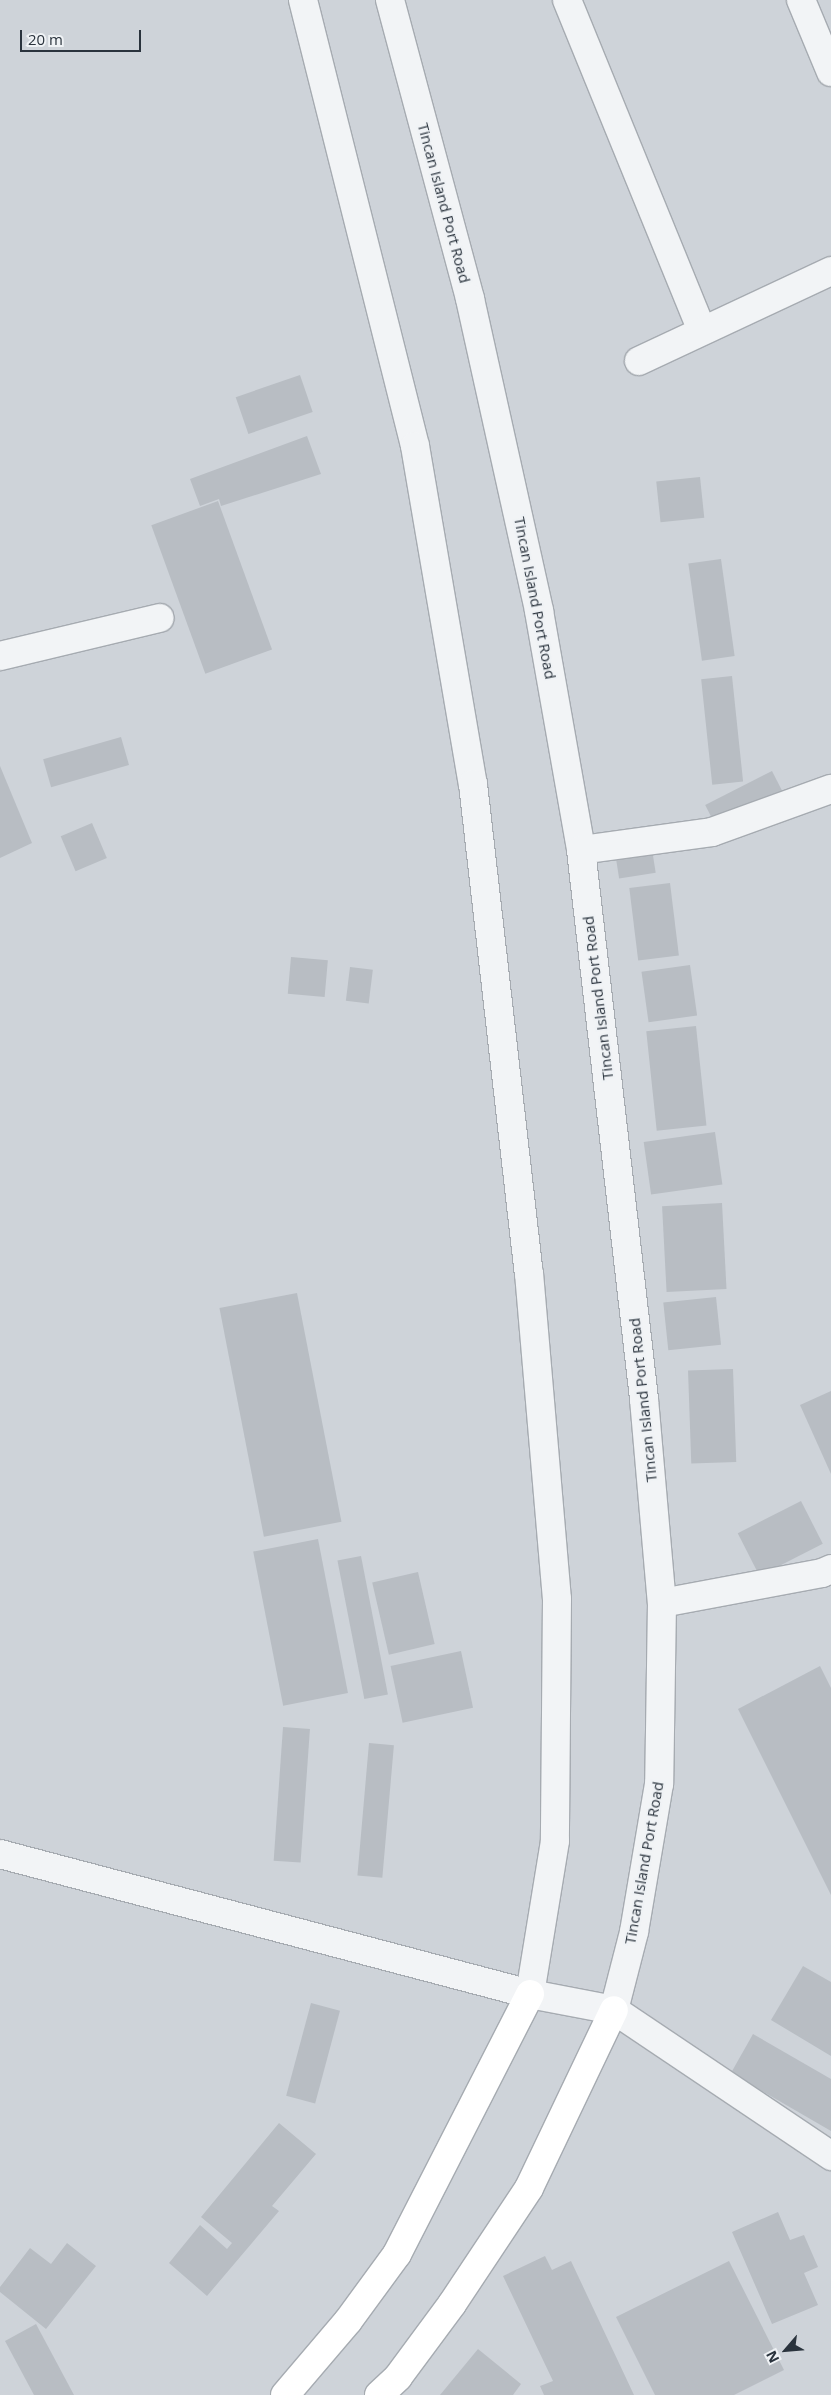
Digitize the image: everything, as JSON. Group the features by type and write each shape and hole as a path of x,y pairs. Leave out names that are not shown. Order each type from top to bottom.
{"highway":[{"path":"286,2395 348,2321 397,2254 530,1994"},
{"path":"379,2395 398,2377 452,2304 529,2188 614,2010"}],"street":[{"path":"303,0 415,446 473,784 529,1273 557,1599 555,1841 530,1994"},
{"name":"Tincan Island Port Road","path":"390,0 470,299 539,610 581,850 644,1399 662,1603 659,1784 634,1932 614,2010"},
{"path":"567,0 702,332"},
{"path":"801,0 831,72"},
{"path":"639,361 831,271"},
{"path":"0,656 160,618"},
{"path":"581,850 712,832 831,789"},
{"path":"662,1603 822,1573 831,1569"},
{"path":"0,1854 530,1994 614,2010 831,2156"}],"shaded area":[{"path":"0,0 831,0 831,2395 0,2395"}],"building":[{"path":"300,375 313,412 248,434 236,397"},
{"path":"307,436 321,474 221,506 219,499 200,506 190,479"},
{"path":"700,477 704,518 661,522 656,482"},
{"path":"218,501 272,649 205,674 151,525"},
{"path":"721,559 735,656 702,661 688,564"},
{"path":"732,676 743,781 712,785 701,679"},
{"path":"121,737 129,765 51,787 43,759"},
{"path":"0,766 32,843 0,858"},
{"path":"772,771 783,793 717,827 705,805"},
{"path":"92,823 107,858 76,871 61,836"},
{"path":"651,843 656,873 619,878 614,849"},
{"path":"670,883 679,955 638,960 629,888"},
{"path":"291,957 328,960 325,997 288,994"},
{"path":"690,965 697,1016 649,1022 641,972"},
{"path":"350,967 373,970 369,1004 346,1001"},
{"path":"696,1026 706,1125 657,1131 646,1031"},
{"path":"715,1132 722,1184 651,1195 644,1142"},
{"path":"722,1203 727,1289 667,1292 662,1206"},
{"path":"297,1293 341,1522 264,1537 219,1308"},
{"path":"716,1297 721,1345 668,1350 663,1303"},
{"path":"733,1369 736,1462 691,1464 688,1371"},
{"path":"831,1391 831,1474 800,1405"},
{"path":"801,1501 823,1544 760,1576 738,1533"},
{"path":"318,1539 348,1693 283,1706 253,1552"},
{"path":"361,1556 388,1694 364,1699 337,1561"},
{"path":"418,1572 435,1644 389,1655 372,1583"},
{"path":"461,1651 473,1708 403,1723 391,1666"},
{"path":"820,1666 831,1688 831,1895 738,1709"},
{"path":"283,1727 310,1729 301,1863 274,1861"},
{"path":"369,1743 394,1745 382,1878 357,1875"},
{"path":"803,1966 831,1982 831,2056 771,2020"},
{"path":"311,2003 340,2011 315,2103 286,2096"},
{"path":"753,2034 831,2079 831,2131 731,2073"},
{"path":"279,2123 316,2154 272,2206 279,2211 207,2296 169,2263 200,2225 227,2249 232,2243 201,2217"},
{"path":"778,2212 790,2240 804,2235 818,2267 804,2273 818,2305 772,2324 732,2232"},
{"path":"67,2243 96,2266 46,2329 0,2292 0,2287 30,2248 51,2264"},
{"path":"545,2256 552,2270 571,2261 634,2395 544,2395 540,2386 553,2381 503,2276"},
{"path":"729,2261 784,2370 734,2395 655,2395 616,2317"},
{"path":"36,2324 74,2395 34,2395 5,2341"},
{"path":"478,2349 521,2384 513,2395 440,2395"}]}
